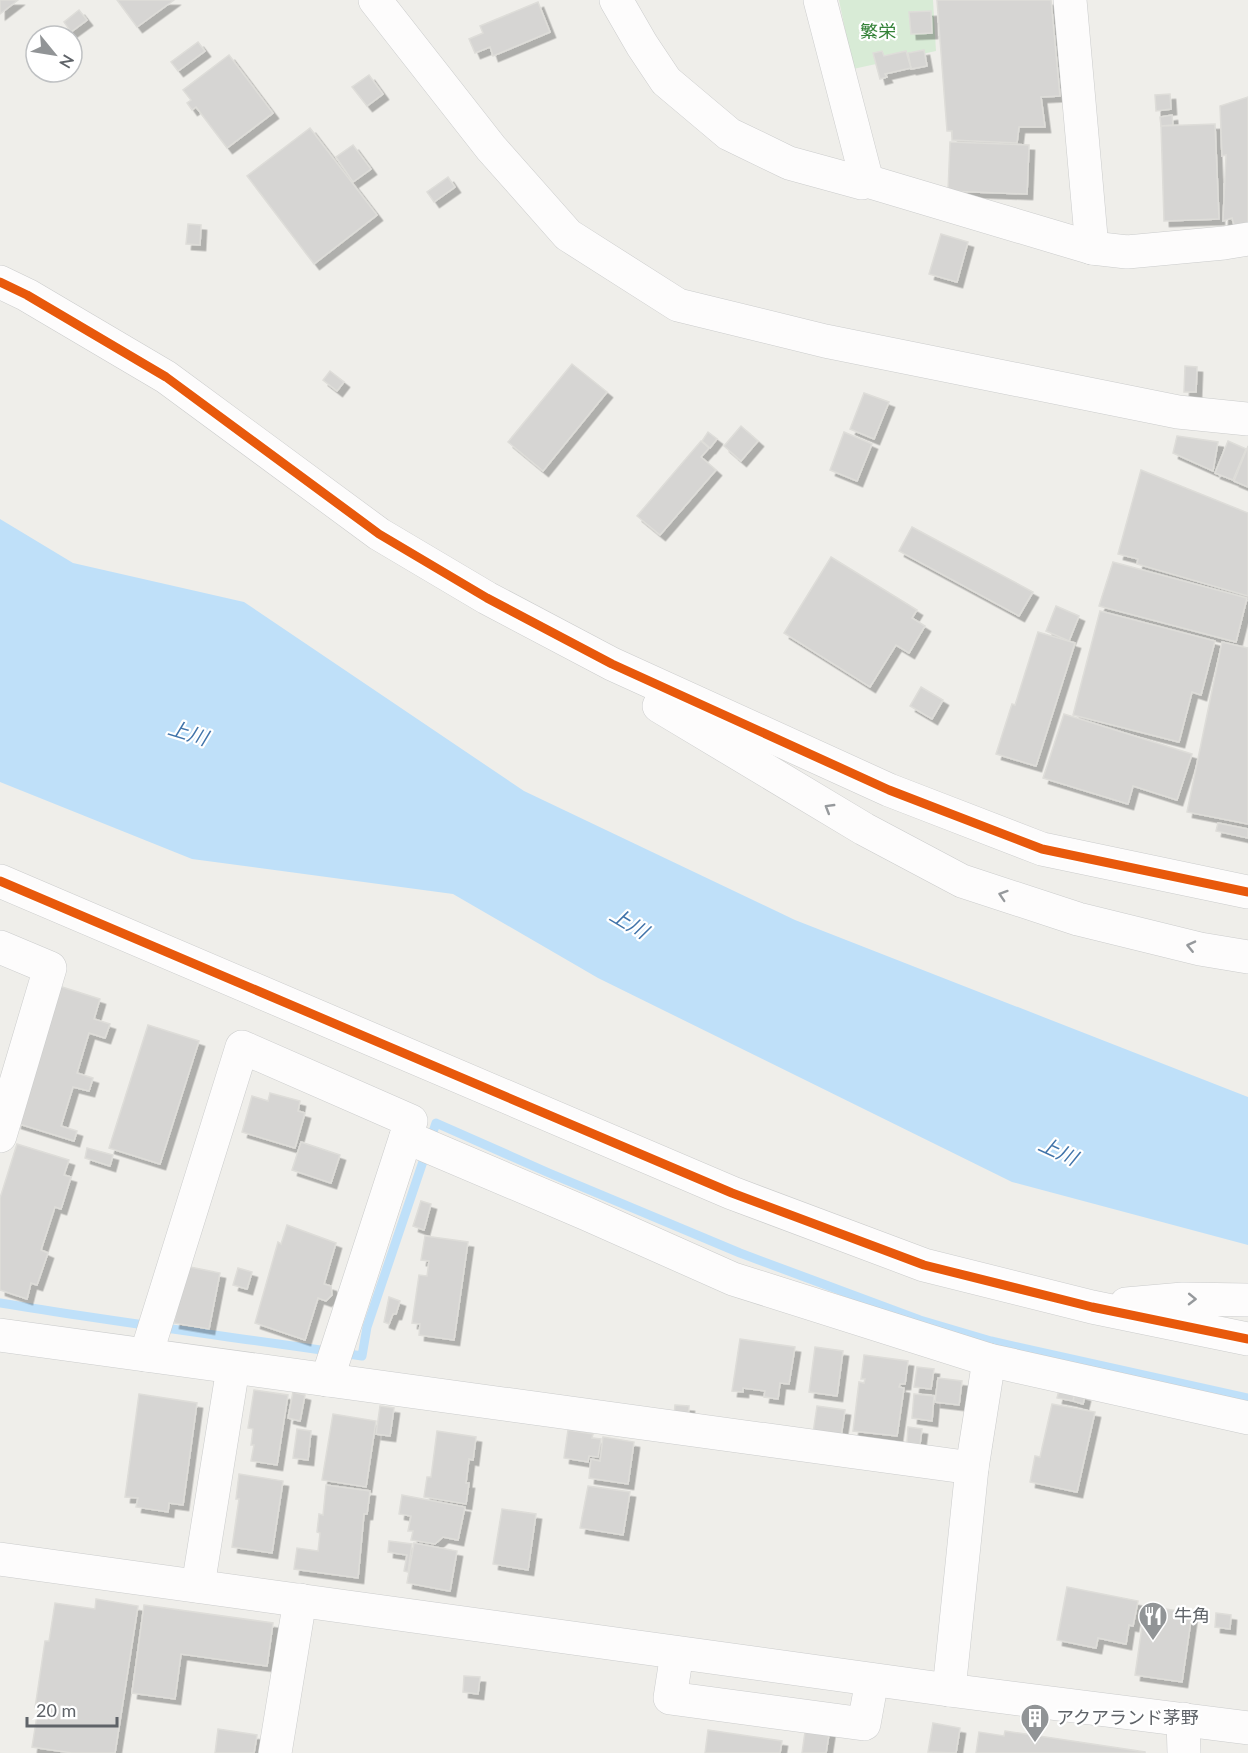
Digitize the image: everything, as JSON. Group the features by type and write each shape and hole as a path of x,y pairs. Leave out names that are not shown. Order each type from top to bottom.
{"street":[{"path":"375,0 491,148 568,235 678,305 825,340 1167,410 1248,419"},
{"path":"616,0 666,81 729,134 789,163 862,183 867,181 1092,248 1127,252 1248,239"},
{"path":"820,0 867,181"},
{"path":"1070,0 1092,248"},
{"path":"0,282 166,377 379,534 487,598 612,664 889,790 1042,849 1248,892"},
{"path":"487,598 513,624 682,720 864,829 962,881 1078,919 1200,949 1248,957"},
{"path":"0,881 732,1193 924,1265 1092,1307 1248,1339"},
{"path":"0,947 50,968 0,1136"},
{"path":"146,1355 242,1047 411,1121 327,1380"},
{"path":"406,1137 733,1279 989,1360 1248,1418"},
{"path":"1092,1307 1183,1299 1248,1300"},
{"path":"0,1335 972,1468"},
{"path":"949,1690 972,1468 989,1360"},
{"path":"198,1586 232,1368"},
{"path":"0,1559 872,1680 1248,1728"},
{"path":"275,1753 300,1600"},
{"path":"677,1653 670,1698 864,1724 872,1680"},
{"path":"1183,1719 1184,1753"}],"green space":[{"name":"繁栄","path":"839,0 933,0 936,51 853,69"}],"water":[{"name":"上川","path":"0,519 73,563 244,602 524,791 795,920 1248,1097 1248,1245 1012,1182 598,978 453,894 192,859 0,782"}],"building":[{"path":"0,0 18,0 0,14"},
{"path":"117,0 174,0 137,27"},
{"path":"937,0 1051,0 1060,96 1041,97 1045,127 1019,127 1017,143 952,140 952,131 947,131"},
{"path":"538,2 550,32 493,56 490,47 475,53 469,39 483,33 480,26"},
{"path":"79,10 87,20 82,24 65,24 64,22"},
{"path":"931,11 932,33 911,34 909,12"},
{"path":"198,42 205,51 178,71 171,62"},
{"path":"924,50 927,66 911,69 908,53"},
{"path":"882,51 884,56 906,51 911,68 885,74 887,77 880,79 873,53"},
{"path":"229,55 273,113 227,148 196,107 192,110 187,103 191,100 183,90"},
{"path":"369,75 383,94 367,106 352,87"},
{"path":"1170,94 1171,109 1156,111 1155,95"},
{"path":"1248,97 1248,223 1234,225 1232,218 1223,221 1226,155 1222,156 1220,106"},
{"path":"1172,115 1173,125 1161,126 1160,117"},
{"path":"1215,124 1219,219 1164,221 1161,126"},
{"path":"310,128 377,215 314,264 247,176"},
{"path":"950,142 1029,145 1027,194 948,191"},
{"path":"353,145 371,169 353,182 336,157"},
{"path":"448,177 455,187 434,202 427,192"},
{"path":"188,224 201,225 200,245 186,244"},
{"path":"941,234 968,242 957,282 929,274"},
{"path":"572,364 607,392 543,471 508,442"},
{"path":"1185,366 1197,367 1196,392 1184,392"},
{"path":"330,371 344,382 337,391 323,380"},
{"path":"864,393 889,402 874,439 850,429"},
{"path":"741,426 758,441 741,461 724,446"},
{"path":"708,432 717,439 710,448 702,441"},
{"path":"844,432 872,444 857,481 830,470"},
{"path":"1177,436 1218,442 1213,471 1173,453"},
{"path":"701,441 709,448 701,457 716,470 660,535 637,516"},
{"path":"1228,441 1246,449 1233,480 1215,473"},
{"path":"1248,446 1248,487 1234,481"},
{"path":"1141,470 1248,513 1248,596 1137,564 1138,559 1118,554"},
{"path":"912,527 1033,592 1019,616 899,551"},
{"path":"831,557 917,610 912,618 925,626 909,653 896,645 870,687 784,633"},
{"path":"1113,562 1247,598 1236,642 1099,606"},
{"path":"1056,606 1079,616 1069,641 1046,631"},
{"path":"1100,611 1215,641 1201,695 1192,692 1179,742 1073,715"},
{"path":"1038,632 1075,643 1036,766 996,754 1012,704 1015,705"},
{"path":"1222,642 1248,648 1248,824 1187,812"},
{"path":"921,687 943,700 932,719 910,706"},
{"path":"1064,714 1192,754 1177,800 1133,786 1128,804 1043,778"},
{"path":"1218,823 1248,829 1248,838 1216,831"},
{"path":"59,986 100,999 94,1019 110,1024 105,1038 89,1033 77,1073 93,1078 89,1091 73,1087 61,1126 77,1131 74,1141 16,1123"},
{"path":"148,1025 199,1041 160,1164 109,1148"},
{"path":"270,1093 300,1101 298,1111 305,1113 295,1148 242,1132 252,1096 268,1101"},
{"path":"301,1142 340,1155 331,1183 292,1170"},
{"path":"17,1144 69,1160 64,1175 71,1177 61,1209 55,1207 41,1250 48,1253 37,1285 31,1283 27,1299 0,1290 0,1198"},
{"path":"87,1148 113,1155 110,1166 85,1158"},
{"path":"421,1201 431,1204 424,1230 413,1226"},
{"path":"287,1225 336,1243 324,1284 331,1286 332,1295 326,1301 318,1298 305,1340 255,1323 278,1242 281,1244"},
{"path":"425,1236 468,1242 454,1340 419,1335 420,1324 412,1323 419,1275 427,1276 429,1261 421,1260"},
{"path":"185,1266 220,1273 209,1329 174,1323"},
{"path":"238,1268 252,1272 247,1289 233,1285"},
{"path":"389,1297 400,1301 396,1314 393,1314 389,1324 384,1322"},
{"path":"740,1339 795,1347 789,1384 780,1383 778,1399 764,1397 765,1391 743,1388 743,1392 732,1391"},
{"path":"815,1347 843,1351 837,1396 809,1392"},
{"path":"864,1355 908,1361 905,1384 900,1384 899,1387 904,1388 897,1436 853,1431 859,1382 864,1383 865,1379 861,1379"},
{"path":"917,1367 934,1369 931,1389 914,1387"},
{"path":"938,1378 962,1381 959,1405 935,1402"},
{"path":"254,1390 288,1395 277,1465 251,1461 254,1445 251,1445 253,1429 248,1428"},
{"path":"1059,1390 1075,1393 1073,1401 1057,1398"},
{"path":"293,1392 305,1395 300,1421 288,1418"},
{"path":"1075,1393 1085,1396 1083,1404 1073,1401"},
{"path":"139,1394 197,1403 183,1505 169,1503 168,1512 136,1507 138,1498 125,1497"},
{"path":"914,1394 934,1396 932,1421 912,1418"},
{"path":"1052,1404 1095,1412 1077,1492 1030,1482 1035,1456 1040,1457"},
{"path":"675,1405 689,1406 688,1417 674,1415"},
{"path":"380,1406 394,1408 390,1436 376,1434"},
{"path":"817,1406 845,1410 841,1437 813,1433"},
{"path":"333,1414 376,1421 366,1487 322,1480"},
{"path":"908,1427 922,1429 920,1444 907,1443"},
{"path":"297,1429 311,1431 308,1460 293,1458"},
{"path":"568,1430 593,1434 592,1438 601,1439 598,1457 589,1456 588,1462 564,1458"},
{"path":"437,1431 476,1437 473,1460 469,1459 466,1504 424,1497 427,1477 431,1477"},
{"path":"603,1437 634,1442 628,1484 589,1478 591,1459 600,1461"},
{"path":"239,1474 283,1481 272,1553 232,1547 239,1499 236,1499"},
{"path":"326,1485 370,1491 367,1514 364,1514 358,1578 294,1569 297,1548 318,1551 319,1514 323,1515"},
{"path":"588,1486 630,1492 623,1535 580,1528"},
{"path":"402,1495 465,1507 458,1540 443,1537 435,1544 411,1540 413,1531 408,1531 411,1516 399,1514"},
{"path":"502,1509 536,1514 528,1570 493,1564"},
{"path":"389,1541 412,1544 408,1572 404,1571 407,1555 388,1552"},
{"path":"414,1543 457,1551 450,1591 407,1583"},
{"path":"1067,1587 1138,1601 1133,1626 1129,1625 1126,1644 1098,1638 1096,1648 1057,1640"},
{"path":"96,1599 138,1606 115,1753 72,1753 32,1747 45,1641 49,1641 55,1603 95,1609"},
{"path":"144,1605 273,1623 267,1666 181,1654 175,1699 132,1693"},
{"path":"1145,1606 1192,1613 1182,1682 1135,1675"},
{"path":"1216,1613 1231,1615 1230,1629 1215,1627"},
{"path":"464,1676 480,1677 478,1694 463,1692"},
{"path":"933,1723 960,1728 956,1753 928,1752"},
{"path":"806,1725 830,1728 826,1753 802,1753"},
{"path":"218,1729 257,1735 254,1753 215,1753"},
{"path":"708,1730 782,1741 780,1753 705,1753"},
{"name":"アクアランド茅野","path":"1005,1731 1145,1753 976,1753 979,1732 1004,1736"}],"waterway":[{"path":"0,1303 362,1356 367,1327 436,1123 740,1253 920,1320 991,1341 1248,1398"}],"cycle path":[{"path":"0,282 27,295 166,377 379,534 487,598 612,664 889,790 1042,849 1248,892"},
{"path":"0,881 732,1193 924,1265 1092,1307 1248,1339"}],"place":[{"name":"牛角","path":"1153,1642"},
{"name":"アクアランド茅野","path":"1035,1744"}]}
